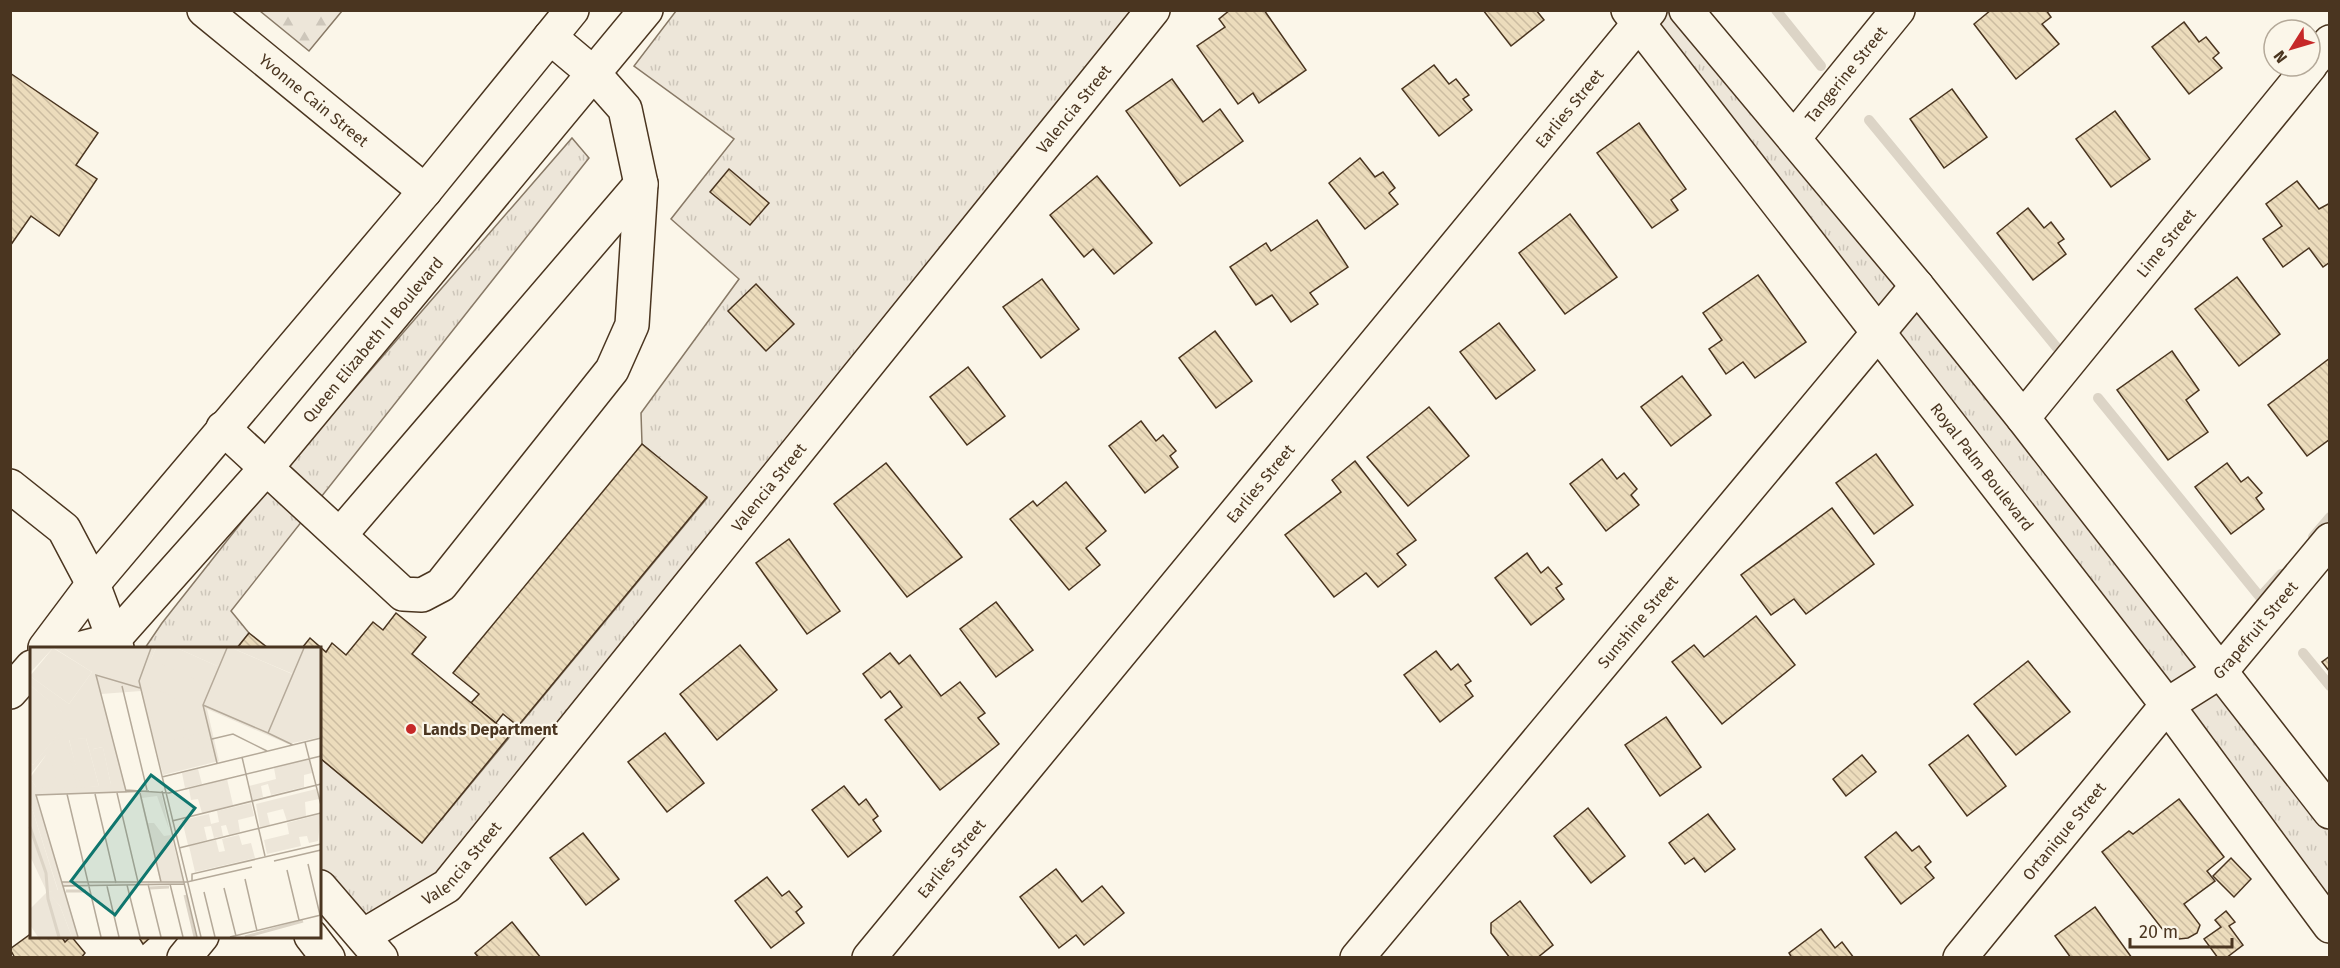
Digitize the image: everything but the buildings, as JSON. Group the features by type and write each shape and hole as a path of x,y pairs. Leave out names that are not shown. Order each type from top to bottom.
{"street":[{"name":"Yvonne Cain Street","path":"204,10 425,191"},
{"path":"46,647 93,584 425,191 572,10"},
{"name":"Queen Elizabeth II Boulevard","path":"115,644 267,467 646,10"},
{"name":"Valencia Street","path":"372,947 447,886 1152,10"},
{"path":"1686,10 1917,286 2023,418 2330,812"},
{"name":"Tangerine Street","path":"1794,138 1898,10"},
{"name":"Royal Palm Boulevard","path":"1639,15 1878,333 2167,705 2330,926"},
{"name":"Earlies Street","path":"869,957 1639,15"},
{"path":"223,428 403,594 422,595 441,585 612,370 632,325 641,184 625,109 594,74 550,37"},
{"name":"Lime Street","path":"2023,418 2300,78"},
{"path":"339,535 641,184"},
{"name":"Sunshine Street","path":"1357,957 1917,286"},
{"path":"10,486 64,529 93,584 115,644 90,647"},
{"name":"Grapefruit Street","path":"2167,705 2221,671 2330,540"},
{"path":"10,692 30,669"},
{"name":"Ortanique Street","path":"1960,957 2167,705"},
{"path":"321,888 372,947"},
{"path":"184,957 200,938"},
{"path":"313,938 328,957"}],"green space":[{"path":"260,11 342,11 309,51"},
{"path":"676,11 1153,11 447,886 363,936 321,888 321,759 422,843 707,498 642,444 641,413 739,279 671,219 734,139 634,66"},
{"path":"1628,11 1695,11 2329,812 2329,926"},
{"path":"572,138 589,158 231,611 249,633 238,647 146,647 271,485"}],"waterway":[{"path":"1776,10 1821,66"},
{"path":"1869,120 2058,349"},
{"path":"2098,398 2260,597 2281,574"},
{"path":"2313,537 2330,517"},
{"path":"2303,653 2330,686"}],"place":[{"name":"Lands Department","path":"411,729"}]}
